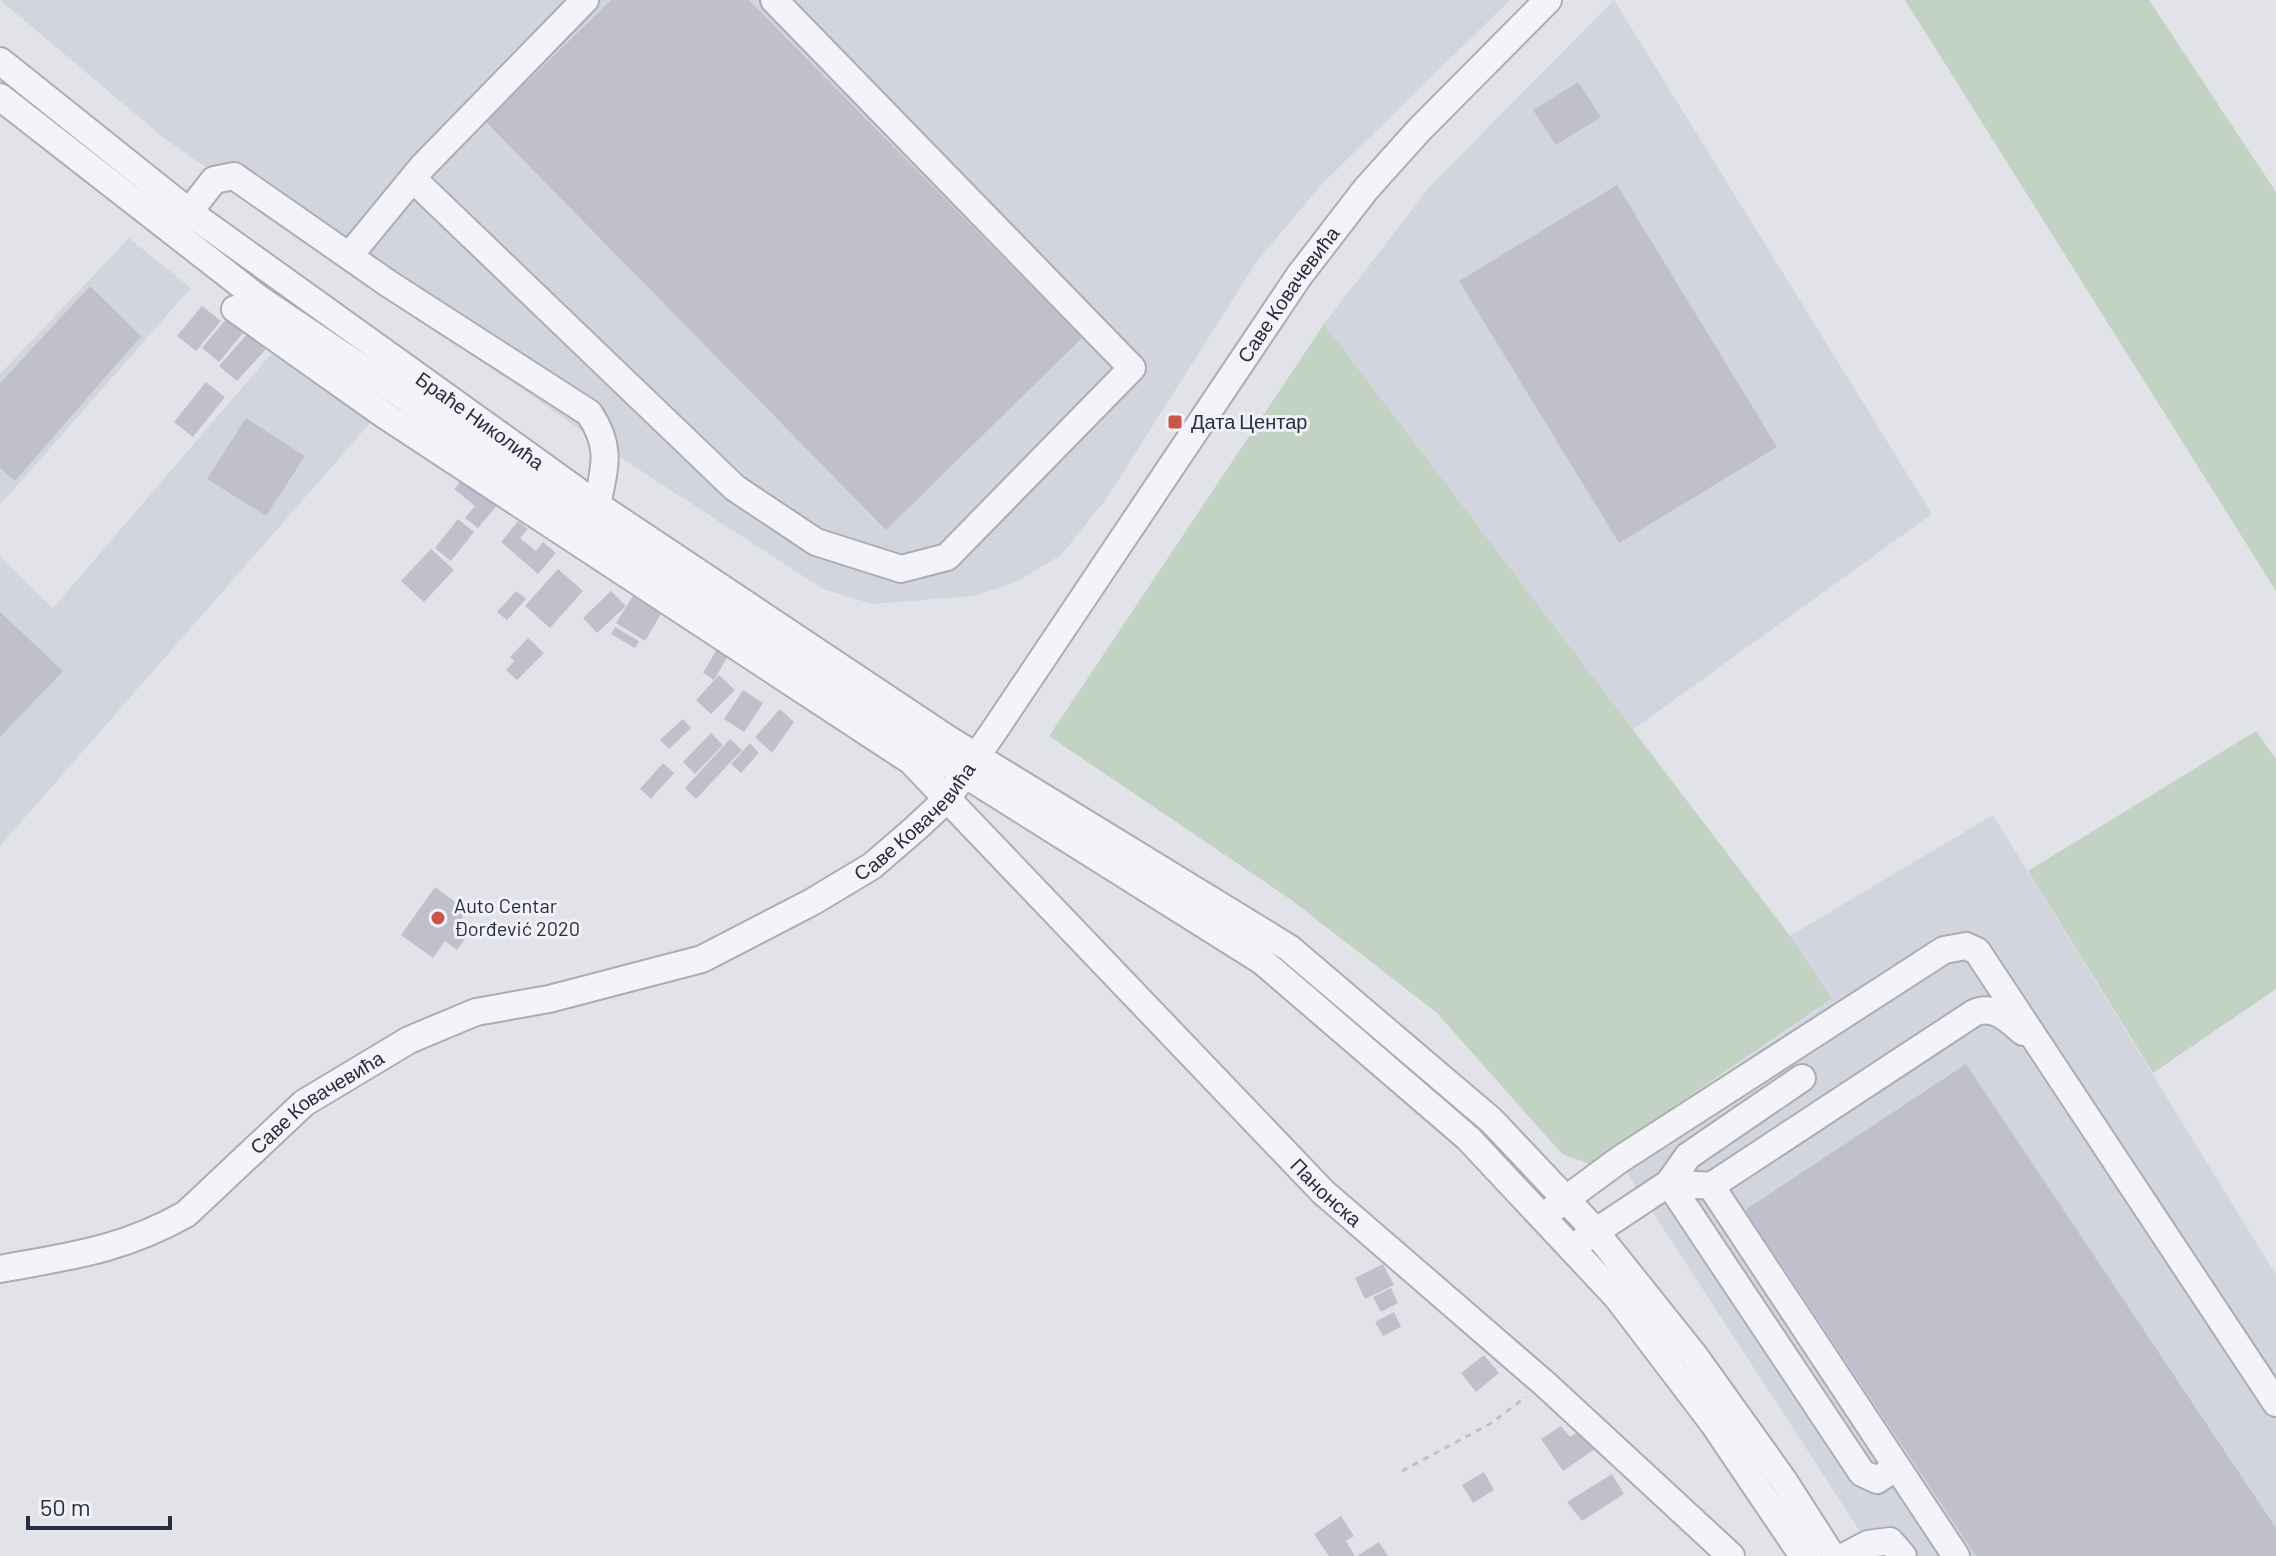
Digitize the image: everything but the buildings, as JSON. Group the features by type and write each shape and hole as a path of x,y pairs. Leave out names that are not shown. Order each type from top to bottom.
{"street":[{"path":"349,256 413,179 585,0"},
{"path":"413,179 735,488 816,542 901,569 947,557 1132,368 774,0"},
{"name":"Саве Ковачевића","path":"0,1269 99,1252 186,1214 304,1103 409,1040 476,1012 660,972 702,959 748,937 872,866 947,799 1299,276 1366,189 1420,129 1548,0"},
{"name":"Браће Николића","path":"0,61 189,212 597,505 948,739 971,765"},
{"name":"Браће Николића","path":"0,97 258,298 971,765"},
{"path":"189,212 214,180 234,176 349,256 589,413 603,434 605,464 597,505"},
{"name":"Панонска","path":"235,309 383,414 911,761 1323,1192 1545,1384 1731,1556"},
{"path":"971,765 1289,948 1492,1121 1596,1232 1694,1355 1784,1481 1832,1556"},
{"path":"971,765 1262,961 1468,1138 1617,1297 1713,1423 1803,1556"},
{"path":"1541,1217 1619,1160 1955,946 1977,951 2276,1403"},
{"path":"1669,1183 1711,1186 1980,1010 2001,1014 2043,1051"},
{"path":"1571,1248 1669,1183 1688,1156 1802,1078"},
{"path":"1669,1183 1862,1473 1877,1480 1896,1467"},
{"path":"1711,1186 1956,1556"},
{"path":"1845,1556 1868,1544 1890,1541 1903,1556"}],"path":[{"path":"1402,1471 1490,1424 1545,1384"}],"shaded area":[{"path":"0,0 1510,0 1323,183 1257,261 1107,498 1061,555 1016,582 974,596 872,604 823,589 612,452 164,138"},
{"path":"1614,0 1932,514 1631,731 1324,324 1431,185"},
{"path":"129,238 191,288 0,505 0,374"},
{"path":"278,346 377,415 0,846 0,556 53,608"},
{"path":"1993,815 2276,1275 2276,1556 1876,1556 1613,1151 1832,1000 1790,936"}],"green space":[{"path":"1905,0 2149,0 2276,192 2276,591"},
{"path":"1324,324 1790,936 1832,999 1590,1164 1562,1154 1437,1013 1290,899 1049,736"},
{"path":"2256,731 2276,759 2276,989 2153,1073 2028,871"}],"place":[{"name":"Дата Центар","path":"1175,422"},
{"name":"Auto Centar Đorđević 2020","path":"438,918"}]}
